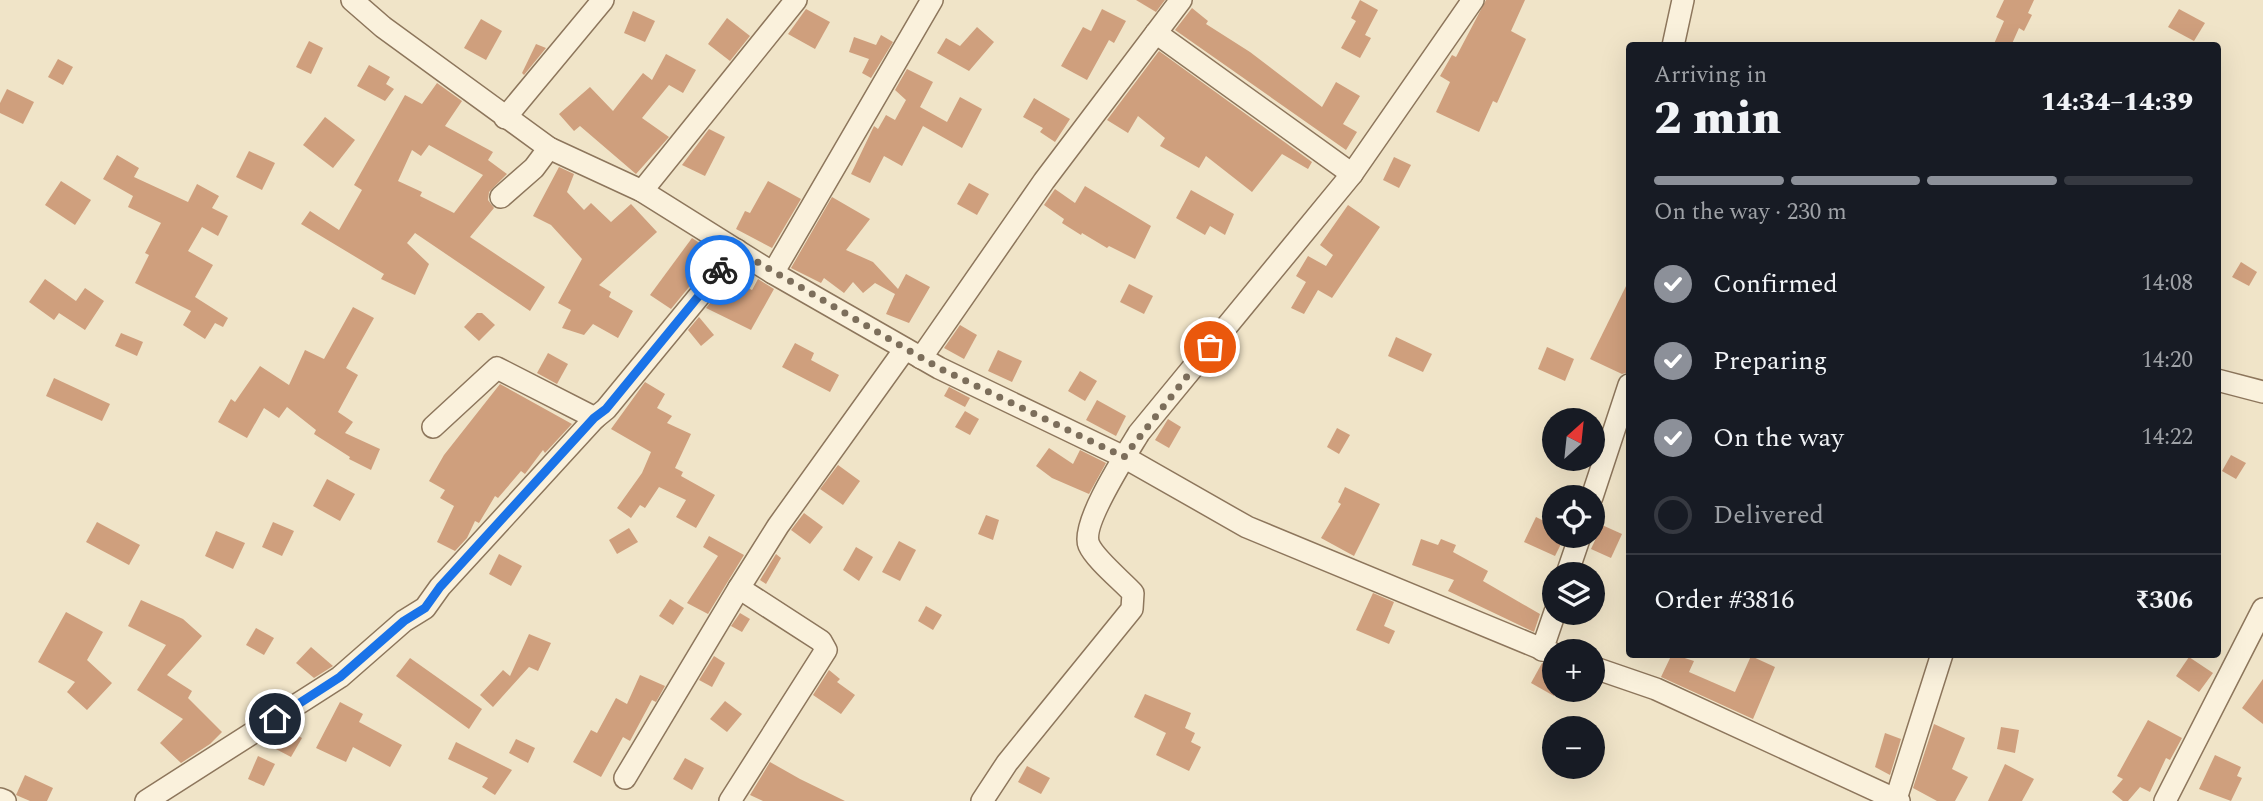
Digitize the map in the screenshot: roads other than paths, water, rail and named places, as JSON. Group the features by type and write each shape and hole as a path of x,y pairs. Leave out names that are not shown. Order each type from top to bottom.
{"street":[{"path":"352,0 383,27 548,148 642,191 913,354 1033,416 1124,457 1247,527 1542,650"},
{"path":"505,118 603,0"},
{"path":"642,191 796,0"},
{"path":"773,272 932,0"},
{"path":"625,778 778,526 913,354 1181,0"},
{"path":"982,801 1007,763 1132,609 1133,593 1089,546 1086,531 1124,457 1139,433 1352,174 1473,0"},
{"path":"1674,42 1683,0"},
{"path":"1156,33 1352,174"},
{"path":"501,197 534,168 548,148"},
{"path":"146,801 340,677 404,621 425,608 440,587 594,418 606,409 737,250"},
{"path":"433,427 497,368 594,418"},
{"path":"2221,381 2263,392"},
{"path":"1596,485 1626,394"},
{"path":"730,801 826,650 821,641 739,588"},
{"path":"2165,801 2263,609"},
{"path":"1605,671 1656,689 1897,800 1941,658"}]}
